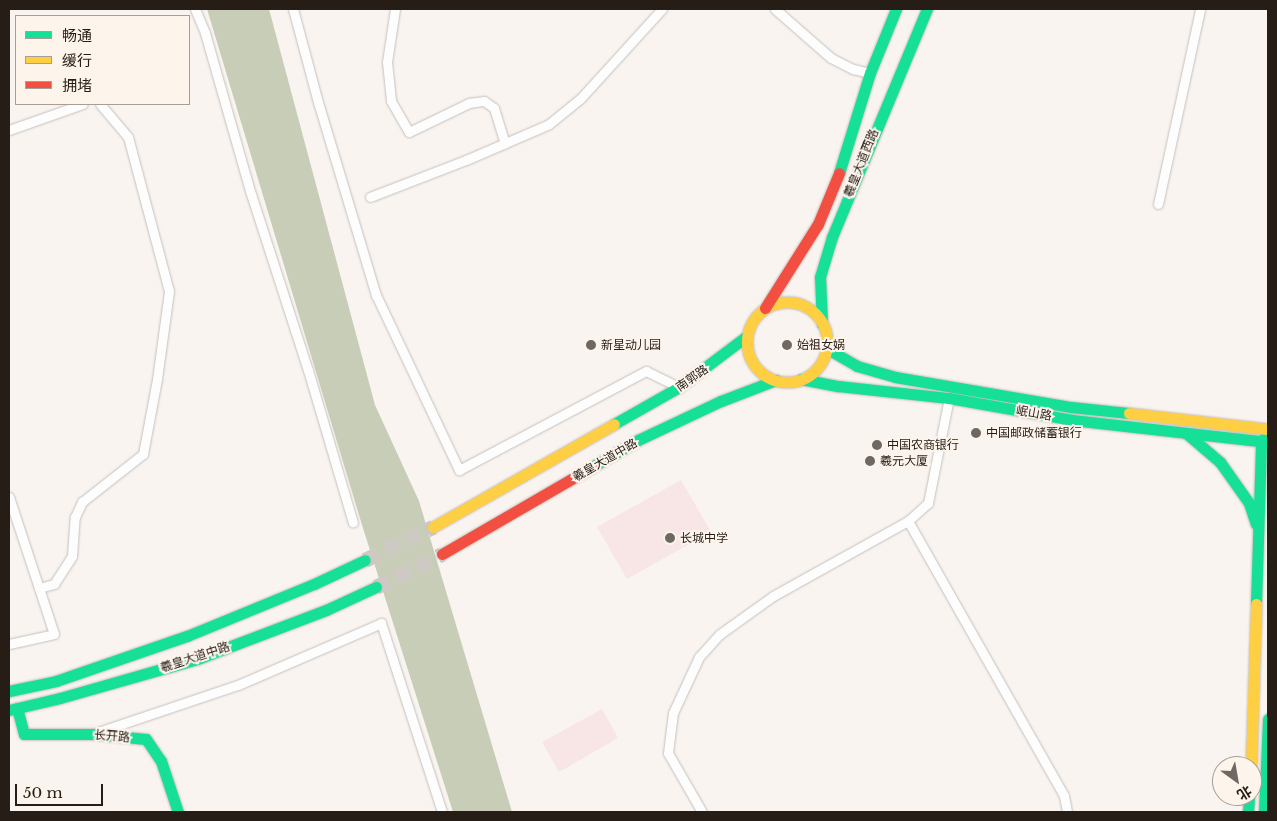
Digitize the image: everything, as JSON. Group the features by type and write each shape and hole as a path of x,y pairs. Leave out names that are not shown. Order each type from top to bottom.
{"main road":[{"name":"羲皇大道西路","path":"765,308 818,224 835,186 870,73 896,9"},
{"name":"羲皇大道西路","path":"822,324 820,277 832,237 916,31 928,9"},
{"path":"781,302 797,303 812,311 822,324 825,331 826,348 820,364 801,379 776,380 761,373 751,360 747,336 753,320 765,308 781,302"},
{"name":"南郭路","path":"633,415 679,387 747,336"},
{"name":"岷山路","path":"826,348 857,366 895,377 1072,407 1268,429"},
{"name":"岷山路","path":"801,379 838,386 949,398 1072,420 1266,440"},
{"name":"羲皇大道中路","path":"442,554 638,440 721,401 776,380"},
{"name":"羲皇大道中路","path":"433,527 633,415"},
{"path":"1186,433 1220,462 1249,503 1259,531"},
{"path":"1250,756 1259,531 1266,440"},
{"name":"羲皇大道中路","path":"9,691 56,681 187,636 314,584 365,560"},
{"name":"羲皇大道中路","path":"13,709 197,659 326,610 376,587"},
{"name":"长开路","path":"13,709 24,734 93,734 146,739 161,760 178,812"},
{"path":"1264,812 1268,719"}],"street":[{"path":"195,9 205,33 251,194 308,370 353,523"},
{"path":"293,9 318,102 376,295 459,470 646,370 679,387"},
{"path":"396,9 386,62 391,101 409,132 469,103 484,101 494,108 505,143"},
{"path":"370,197 549,124 580,99 662,9"},
{"path":"775,9 832,58 853,69 870,73"},
{"path":"1158,204 1200,9"},
{"path":"9,130 80,105"},
{"path":"39,588 54,584 72,556 75,517 82,502 143,454 157,379 169,291 128,137 101,105"},
{"path":"702,812 668,752 673,713 699,657 720,634 773,596 908,521 928,503 949,398"},
{"path":"9,496 54,634 9,644"},
{"path":"908,521 1064,796 1067,812"},
{"path":"93,734 238,685 381,623 442,812"}],"shaded area":[{"path":"207,9 269,9 375,405 419,501 512,812 453,812 362,525"},
{"path":"681,480 711,532 627,579 597,527"},
{"path":"602,709 618,738 559,772 542,742"}],"tunnel":[{"path":"365,560 433,527"},
{"path":"376,587 442,554"}],"traffic: fast":[{"path":"839,173 870,73 896,9"},
{"path":"822,324 820,277 832,237 927,9"},
{"path":"614,424 679,387 747,336"},
{"path":"826,348 857,366 895,377 1071,407 1129,413"},
{"path":"801,379 838,386 949,398 1072,420 1268,442"},
{"path":"592,467 638,440 721,401 776,380"},
{"path":"1186,433 1220,462 1249,503 1256,524"},
{"path":"1256,604 1261,441 1268,435"},
{"path":"9,691 56,681 187,636 314,584 365,560"},
{"path":"9,710 60,698 197,659 326,610 376,587"},
{"path":"17,708 24,734 93,734 146,739 161,761 178,812"},
{"path":"1264,812 1268,719"},
{"path":"1248,806 1248,812"}],"traffic: slow":[{"path":"787,302 802,305 815,314 824,327 827,342 824,357 815,370 802,379 787,382 772,379 759,370 750,357 747,342 750,327 759,314 772,305 787,302"},
{"path":"1129,413 1268,429"},
{"path":"433,527 614,424"},
{"path":"1251,756 1256,604"}],"traffic: jam":[{"path":"765,308 818,224 839,173"},
{"path":"442,554 592,467"}],"place":[{"name":"新星动儿园","path":"591,345"},
{"name":"始祖女娲","path":"787,345"},
{"name":"中国邮政储蓄银行","path":"976,433"},
{"name":"中国农商银行","path":"877,445"},
{"name":"羲元大厦","path":"870,461"},
{"name":"长城中学","path":"670,538"}]}
